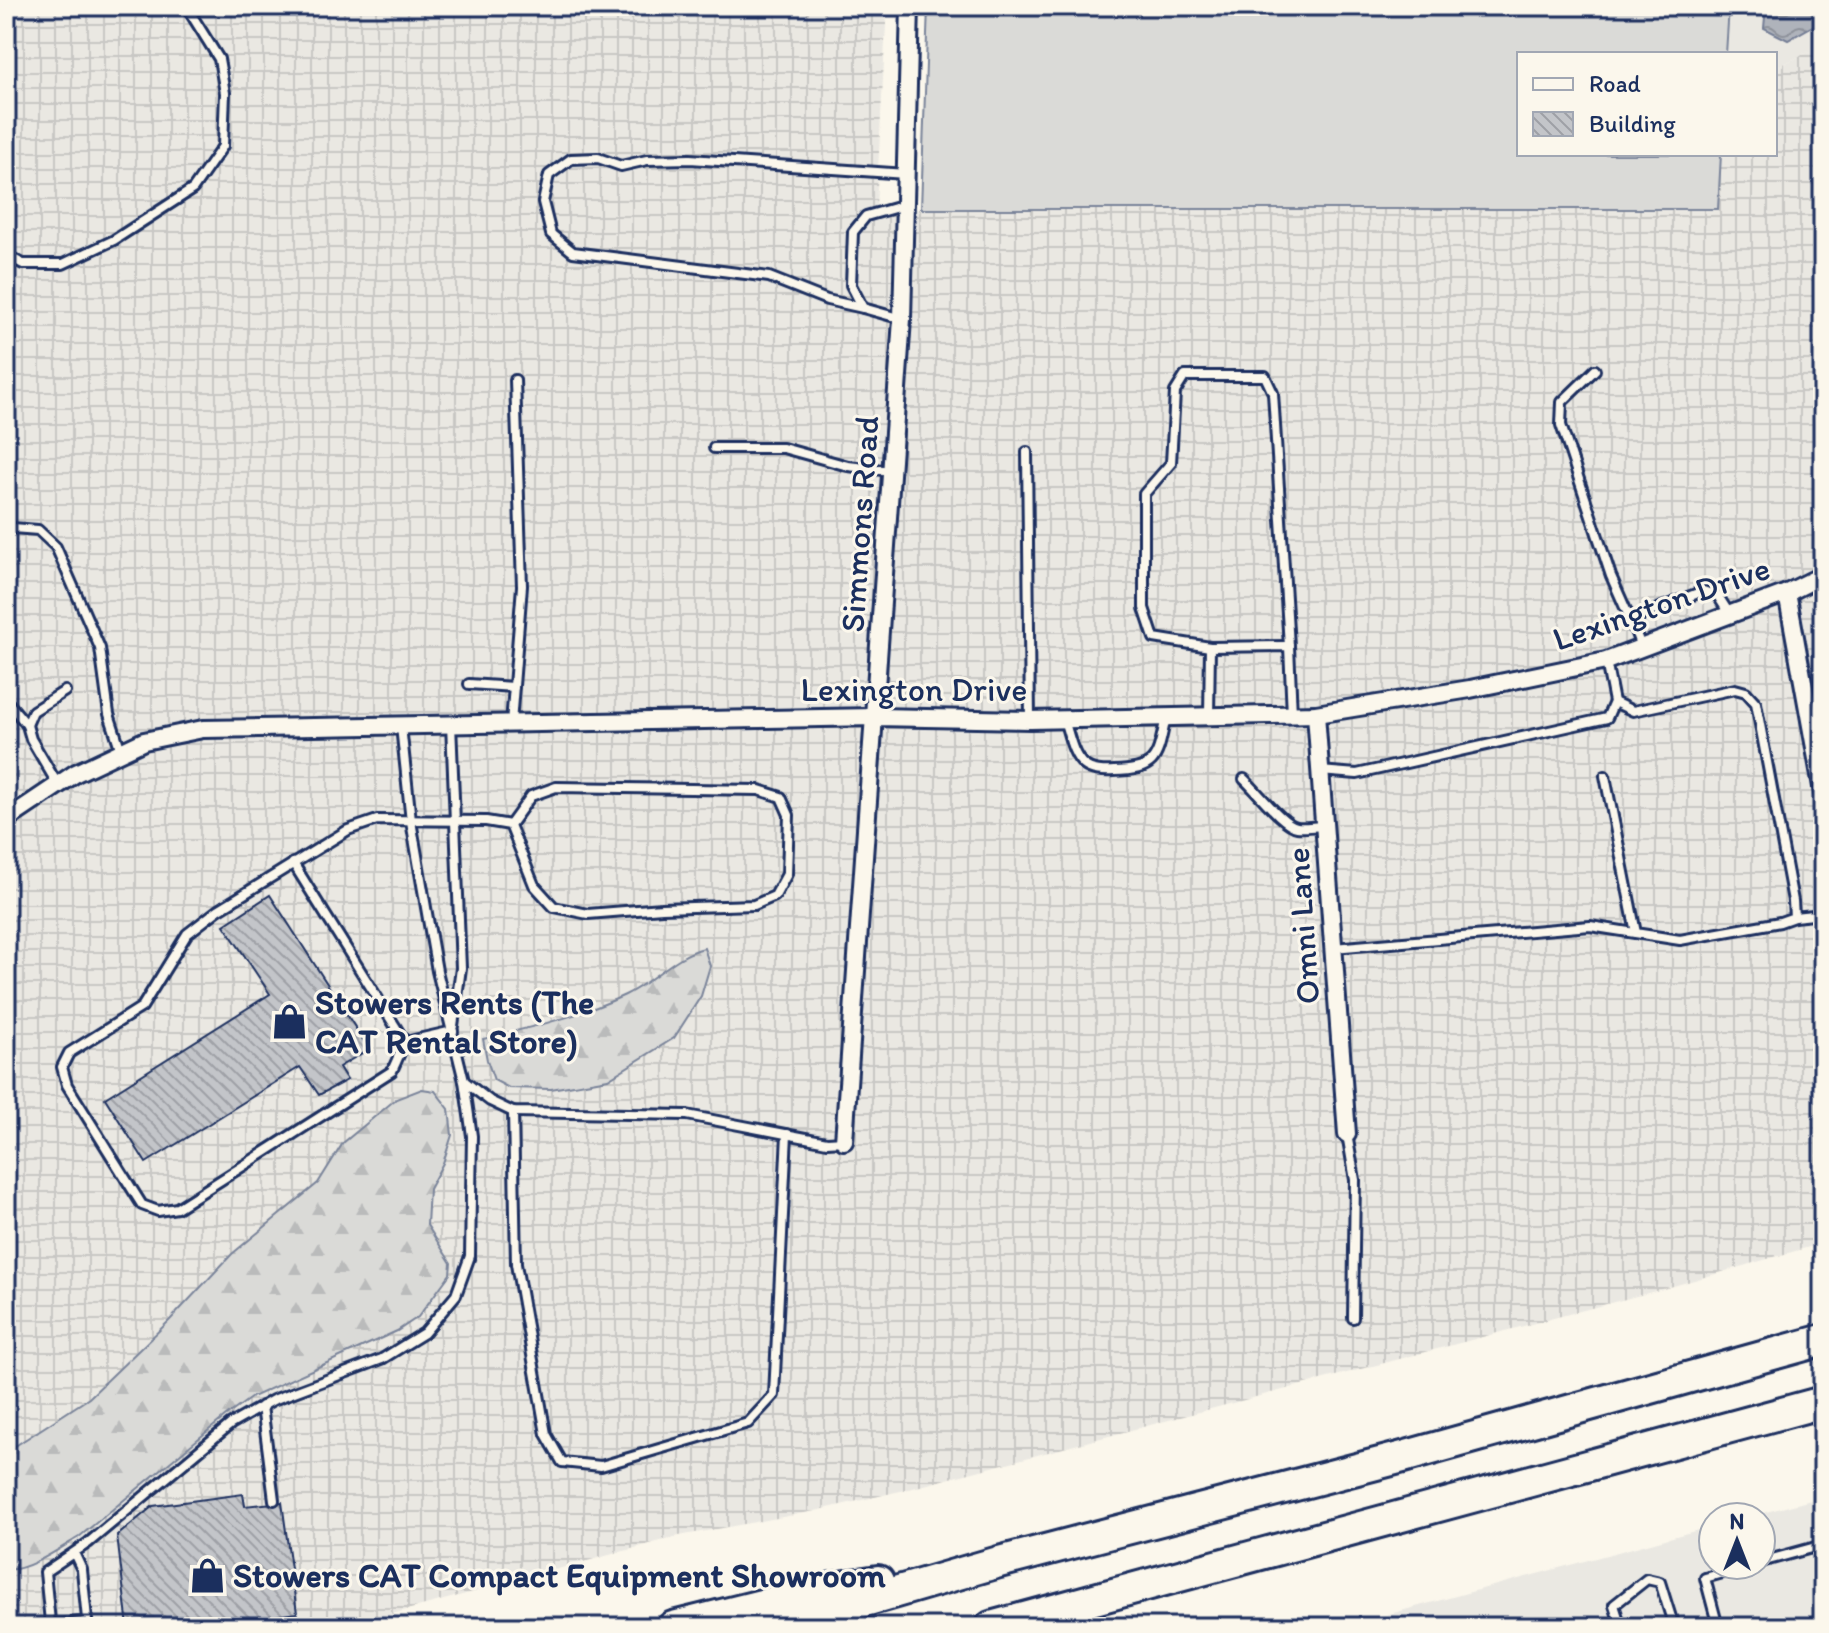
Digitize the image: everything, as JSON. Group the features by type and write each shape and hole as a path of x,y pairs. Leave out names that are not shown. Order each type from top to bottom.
{"highway":[{"path":"775,1627 999,1562 1403,1457 1823,1340"},
{"path":"991,1627 1823,1402"},
{"path":"673,1627 827,1589 999,1562"},
{"path":"1022,1627 1071,1607"}],"street":[{"name":"Simmons Road","path":"844,1141 902,319 910,6"},
{"name":"Lexington Drive","path":"6,820 76,773 121,751 144,741 203,729 876,717 1030,720 1316,714 1470,689 1606,661 1787,593 1823,575"},
{"path":"1787,593 1823,792"},
{"name":"Omni Lane","path":"1316,714 1347,1134"}],"lane":[{"path":"6,255 23,264 63,264 114,240 193,189 223,146 225,93 219,59 186,6"},
{"path":"902,319 827,300 769,277 573,252 551,234 543,202 549,175 571,159 598,158 621,166 647,160 690,159 906,174"},
{"path":"863,308 851,285 853,232 866,216 905,205"},
{"path":"1595,370 1562,402 1561,425 1611,576 1641,648"},
{"path":"1289,646 1210,647 1154,638 1144,608 1144,494 1171,463 1175,392 1185,376 1265,376 1273,393 1289,646 1292,715"},
{"path":"511,723 522,586 515,380"},
{"path":"714,448 783,448 848,466 892,472"},
{"path":"1027,452 1030,720"},
{"path":"6,531 13,528 38,530 56,547 100,648 109,714 121,751"},
{"path":"1634,628 1640,616 1703,591 1718,596 1730,615"},
{"path":"1209,716 1210,647"},
{"path":"1320,771 1357,774 1607,718 1614,702 1606,661"},
{"path":"469,684 514,687"},
{"path":"1614,702 1633,711 1735,689 1746,692 1756,703 1794,917"},
{"path":"27,725 33,711 65,691"},
{"path":"6,700 27,725 31,739 58,785"},
{"path":"1063,719 1075,753 1085,767 1104,772 1138,770 1152,762 1166,717"},
{"path":"451,724 461,968 453,1031"},
{"path":"74,1553 82,1570 86,1621 53,1625 50,1622 45,1572 74,1553 231,1424 262,1406 382,1359 424,1333 456,1295 470,1256 472,1136 464,1081 437,971 411,821 401,725"},
{"path":"1605,776 1636,933"},
{"path":"1244,779 1273,807 1282,821 1296,827 1324,826"},
{"path":"556,787 759,790 781,797 789,815 787,874 775,896 754,905 588,914 554,907 534,885 510,825 531,796 556,787"},
{"path":"405,1042 392,1071 177,1208 158,1211 142,1205 67,1085 62,1067 69,1053 142,1007 187,934 218,910 348,830 377,820 486,821 510,825"},
{"path":"293,863 405,1042"},
{"path":"1333,948 1590,926 1680,940 1823,914"},
{"path":"405,1042 453,1031"},
{"path":"464,1081 490,1101 513,1112 687,1115 827,1142 844,1141"},
{"path":"513,1112 516,1264 546,1434 562,1462 601,1466 748,1423 774,1395 787,1134"},
{"path":"1347,1134 1355,1180 1353,1318"},
{"path":"262,1406 274,1500"},
{"path":"1777,1558 1823,1545"},
{"path":"1621,1627 1614,1605 1647,1579 1660,1582 1674,1627"},
{"path":"1706,1581 1718,1627"},
{"path":"1802,1627 1823,1621"}],"shaded area":[{"path":"6,6 887,6 876,207 921,209 1718,209 1721,156 1777,156 1777,67 1823,45 1823,1243 1663,1289 913,1488 815,1511 679,1536 355,1624 328,1627 6,1627"},
{"path":"1729,6 1823,6 1823,45 1777,67 1777,52 1726,52"},
{"path":"1823,1497 1823,1627 1342,1627 1697,1530 1697,1581 1777,1581 1777,1509"}],"green space":[{"path":"928,6 1729,6 1726,52 1517,52 1517,156 1721,156 1718,209 921,209"},
{"path":"704,948 710,966 701,996 674,1038 608,1079 551,1089 509,1088 494,1080 483,1039 555,1021 608,1003 635,990 683,957"},
{"path":"422,1089 435,1091 449,1109 452,1135 443,1163 429,1189 427,1225 451,1263 450,1274 418,1317 397,1331 252,1397 79,1537 33,1563 6,1569 6,1452 89,1398 169,1321 232,1254 318,1183 343,1143 396,1099"}],"water":[{"path":"1766,6 1823,6 1823,20 1788,40 1764,28"}],"building":[{"name":"Stowers Rents (The CAT Rental Store)","path":"270,895 369,1049 339,1067 347,1080 319,1095 300,1067 146,1163 105,1098 270,994 224,925"},
{"name":"Stowers CAT Compact Equipment Showroom","path":"243,1494 245,1506 282,1502 297,1613 197,1627 128,1627 117,1536 153,1506"}],"place":[{"name":"Stowers Rents (The CAT Rental Store)","path":"289,1022"},
{"name":"Stowers CAT Compact Equipment Showroom","path":"207,1575"}]}
